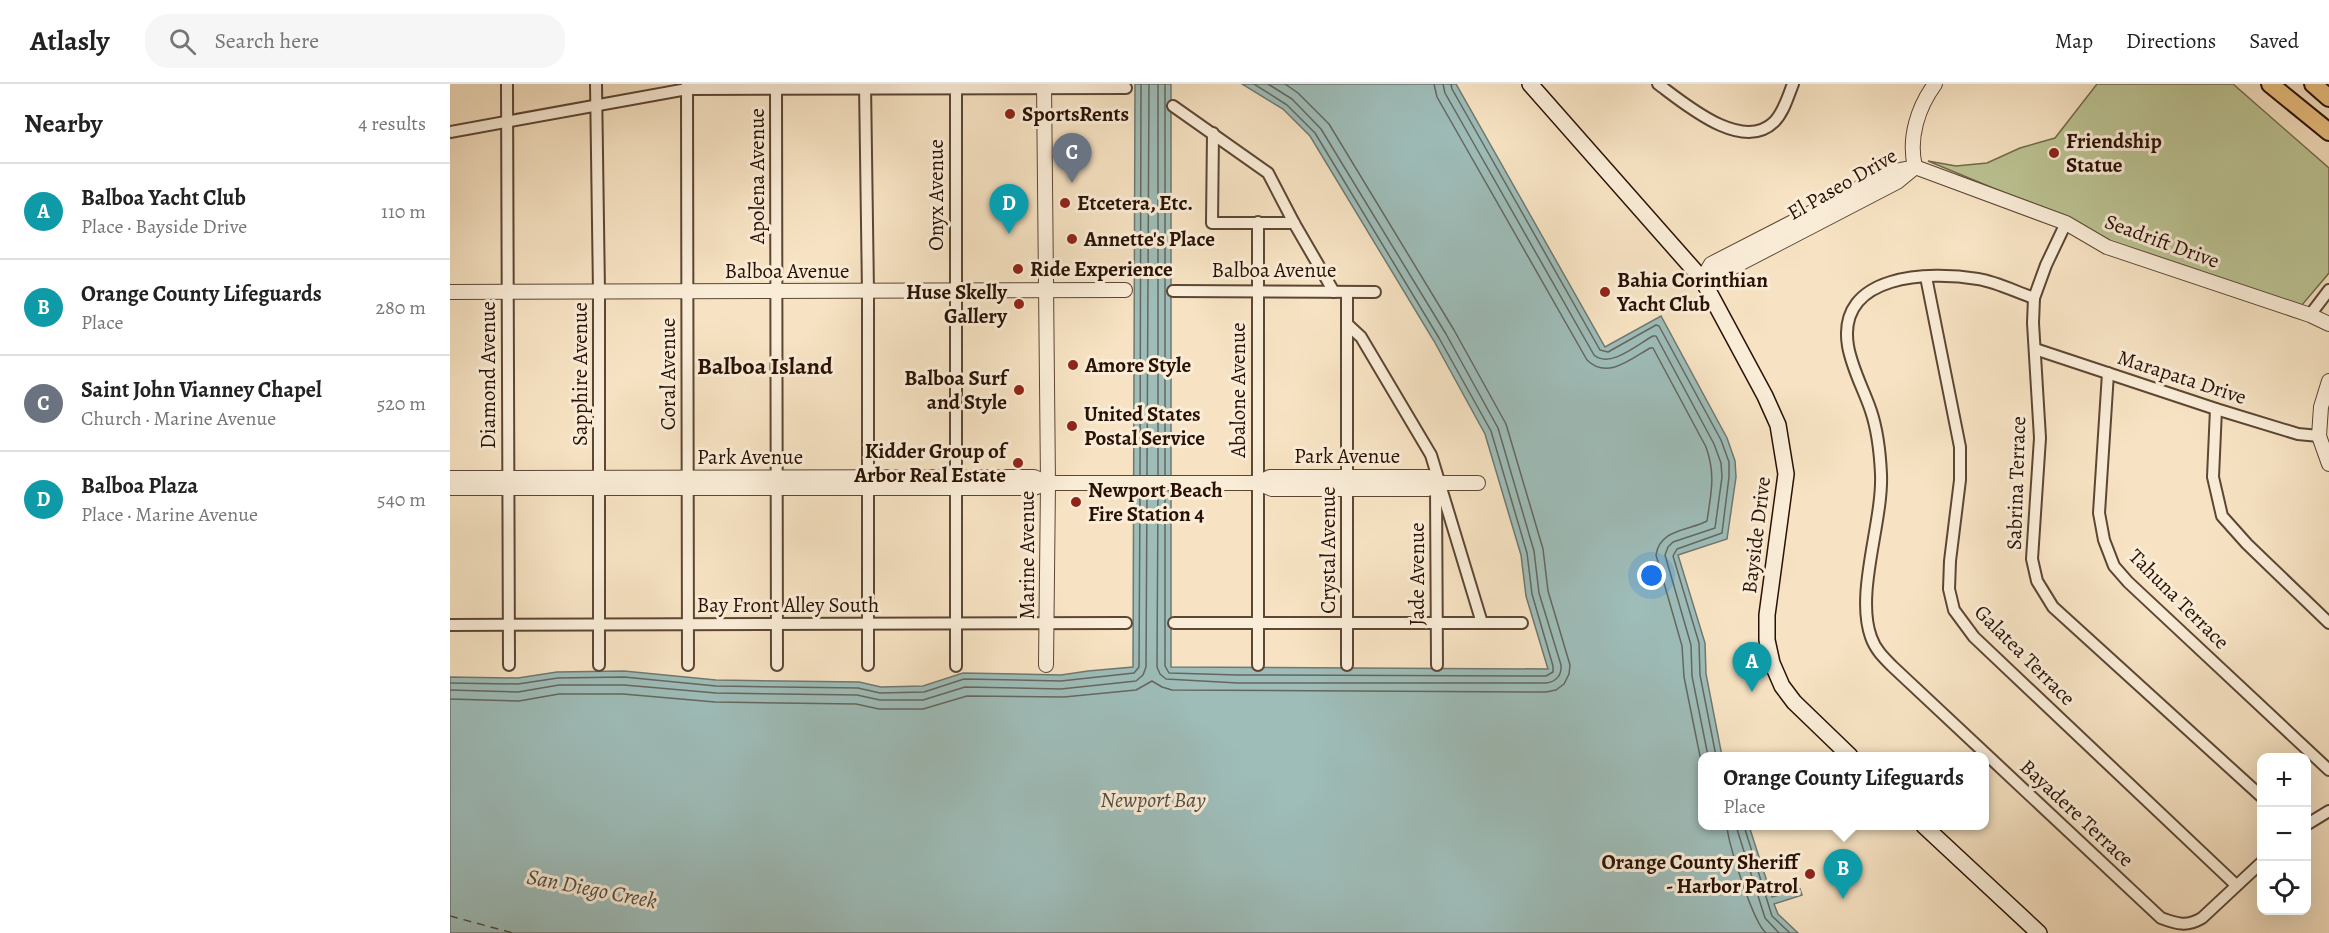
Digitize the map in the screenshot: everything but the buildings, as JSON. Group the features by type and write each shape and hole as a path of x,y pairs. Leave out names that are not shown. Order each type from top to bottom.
{"highway":[{"path":"2270,84 2329,132"},
{"path":"2313,84 2329,98"}],"main road":[{"name":"Bayside Drive","path":"1530,84 1702,279 1765,396 1778,425 1784,455 1784,495 1767,615 1767,640 1772,663 1782,686 1794,702 1846,752"},
{"path":"1929,830 2039,933"}],"street":[{"name":"Sapphire Avenue","path":"596,84 600,483 599,665"},
{"path":"1658,84 1728,129 1748,133 1762,130 1774,122 1782,112 1793,84"},
{"path":"1915,167 1912,148 1917,119 1935,84"},
{"name":"Diamond Avenue","path":"507,85 509,665"},
{"path":"865,86 868,292 868,665"},
{"name":"Onyx Avenue","path":"956,86 956,666"},
{"path":"450,132 687,87 1044,86 1126,88"},
{"name":"Marine Avenue","path":"1044,86 1048,483 1046,665"},
{"name":"Coral Avenue","path":"687,87 688,665"},
{"name":"Apolena Avenue","path":"776,87 777,665"},
{"path":"1173,106 1268,173 1334,292"},
{"path":"1213,133 1212,223 1294,223"},
{"name":"El Paseo Drive","path":"1702,279 1718,275 1897,182 1915,167"},
{"name":"Seadrift Drive","path":"1915,167 2066,223 2108,247 2310,315 2329,324"},
{"name":"Abalone Avenue","path":"1258,222 1258,665"},
{"name":"Sabrina Terrace","path":"2066,223 2046,265 2034,298 2033,323 2040,438 2032,559 2037,581 2053,607 2257,792"},
{"name":"Bayadere Terrace","path":"1984,752 1879,653 1871,638 1867,620 1867,596 1882,485 1881,461 1871,412 1852,362 1848,344 1848,329 1855,306 1872,290 1903,279 1953,276 1981,280 2034,298"},
{"name":"Galatea Terrace","path":"1926,277 1960,447 1960,480 1949,579 1954,610 1974,637 2236,885"},
{"name":"Balboa Avenue","path":"450,292 1125,290"},
{"path":"2310,315 2329,290"},
{"name":"Balboa Avenue","path":"1173,291 1375,292"},
{"name":"Crystal Avenue","path":"1347,292 1347,665"},
{"path":"1347,324 1361,337 1431,455 1482,623"},
{"name":"Marapata Drive","path":"2035,349 2216,409 2298,434 2319,436"},
{"name":"Tahuna Terrace","path":"2108,373 2099,513 2104,540 2114,566 2128,582 2329,770"},
{"path":"2329,381 2321,407 2319,436 2329,464"},
{"path":"2216,409 2213,477 2222,516 2255,552 2329,623"},
{"name":"Park Avenue","path":"450,478 507,483 956,482 1034,477 1048,483 1258,483 1270,477 1348,483 1428,477 1438,483 1478,483"},
{"name":"Park Avenue","path":"450,488 507,483"},
{"name":"Jade Avenue","path":"1437,665 1438,483"},
{"name":"Bay Front Alley South","path":"450,625 1126,623"},
{"path":"1174,623 1522,623"},
{"name":"Bayadere Terrace","path":"1989,757 2161,918 2180,925 2192,924 2202,918 2236,885"},
{"path":"2311,822 2329,811"},
{"path":"2236,885 2257,866"}],"green space":[{"path":"2097,84 2233,84 2329,168 2329,273 2302,305 2110,243 2065,218 1928,161 1956,166 1987,163 2020,148 2055,138"}],"water":[{"name":"Newport Bay","path":"1135,84 1171,84 1171,667 1548,669 1526,596 1521,555 1485,434 1434,341 1310,136 1283,109 1242,84 1456,84 1605,347 1661,316 1727,438 1735,461 1736,477 1727,539 1678,555 1705,643 1706,674 1721,752 1698,752 1698,830 1750,830 1772,897 1800,889 1802,895 1774,904 1778,914 1798,933 450,933 450,677 518,678 557,672 624,671 716,680 859,682 881,687 923,686 963,673 1061,675 1133,667"}],"ferry route":[{"path":"450,916 513,933"}],"place":[{"name":"SportsRents","path":"1010,114"},
{"name":"Friendship Statue","path":"2054,153"},
{"name":"Saint John Vianney Chapel","path":"1072,183"},
{"name":"Etcetera, Etc.","path":"1065,203"},
{"name":"Balboa Plaza","path":"1009,234"},
{"name":"Annette's Place","path":"1072,239"},
{"name":"Ride Experience","path":"1018,269"},
{"name":"Bahia Corinthian Yacht Club","path":"1605,292"},
{"name":"Huse Skelly Gallery","path":"1019,304"},
{"name":"Amore Style","path":"1073,365"},
{"name":"Balboa Surf and Style","path":"1019,390"},
{"name":"United States Postal Service","path":"1072,426"},
{"name":"Kidder Group of Arbor Real Estate","path":"1018,463"},
{"name":"Newport Beach Fire Station 4","path":"1076,502"},
{"name":"Balboa Yacht Club","path":"1752,692"},
{"name":"Orange County Sheriff - Harbor Patrol","path":"1810,874"},
{"name":"Orange County Lifeguards","path":"1843,899"}],"district":[{"name":"Balboa Island","path":"765,366"}],"water label":[{"name":"San Diego Creek","path":"592,889"}]}
